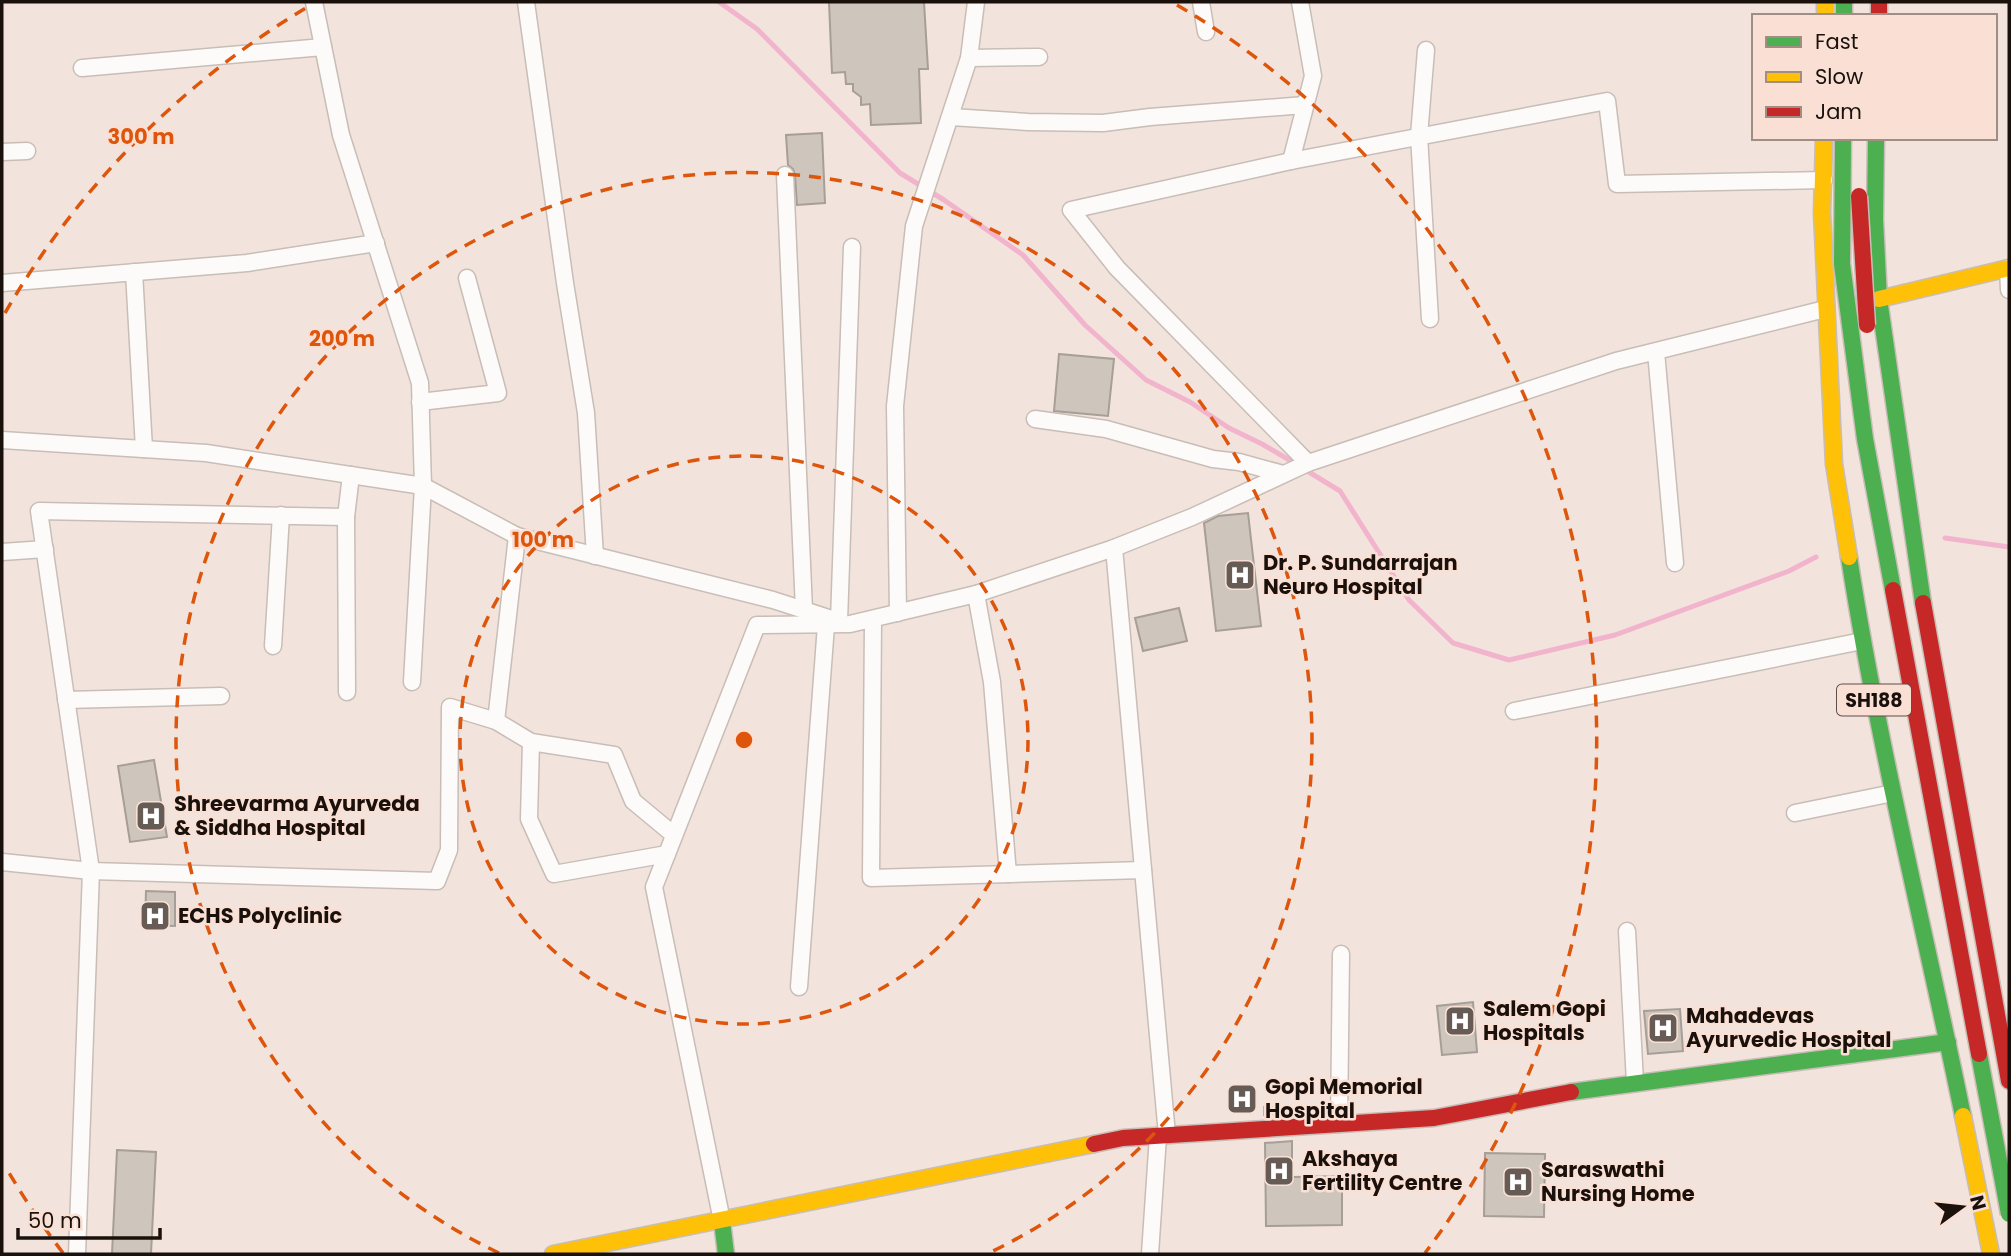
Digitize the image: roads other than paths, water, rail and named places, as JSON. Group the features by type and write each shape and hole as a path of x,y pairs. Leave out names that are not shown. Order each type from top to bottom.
{"main road":[{"name":"SH188","path":"1824,140 1825,309 1834,464 1862,640 1991,1254"},
{"path":"1843,140 1842,264 1865,439 2009,1214"},
{"path":"1859,140 1858,177 1869,344"},
{"name":"SH188","path":"1876,140 1875,220 1879,299 1914,552 2004,1029 2009,1081"},
{"path":"1825,309 2008,268"},
{"name":"SH188","path":"1874,383 1890,513 1909,627 1963,889 2009,1136"},
{"path":"554,1254 1123,1138 1434,1118 1544,1096 1948,1042"},
{"path":"722,1221 726,1254"}],"street":[{"path":"314,2 341,135 420,383 423,486 412,682"},
{"path":"526,2 586,413 595,556"},
{"path":"898,613 895,406 914,226 969,58 976,2"},
{"path":"1201,2 1206,32"},
{"path":"1291,161 1313,76 1300,2"},
{"path":"82,68 323,47"},
{"path":"1426,50 1419,136 1430,319"},
{"path":"969,58 1039,57"},
{"path":"1297,468 1117,268 1071,210 1291,161 1607,101 1617,184 1824,180"},
{"path":"951,117 1103,123 1306,105"},
{"path":"2,152 27,151"},
{"path":"785,175 804,610"},
{"path":"2,283 247,263 376,243"},
{"path":"799,987 838,623 852,247"},
{"path":"2008,268 2009,290"},
{"path":"134,272 144,449"},
{"path":"420,401 498,393 467,278"},
{"path":"722,1221 654,887 757,625 838,623 873,619 976,594 1115,548 1192,517 1297,468 1616,361 1825,309"},
{"path":"1656,352 1675,563"},
{"path":"1035,419 1106,429 1213,459 1297,468"},
{"path":"2,440 206,453 423,486 517,536 773,600 838,623"},
{"path":"347,692 346,517 351,475"},
{"path":"78,1254 91,871 39,511 346,517"},
{"path":"273,646 281,515"},
{"path":"496,721 517,536"},
{"path":"1115,548 1143,870 1162,1136 1150,1254"},
{"path":"2,552 44,549"},
{"path":"976,594 992,682 1008,874"},
{"path":"873,619 871,878 1143,870"},
{"path":"1514,711 1862,640"},
{"path":"66,700 221,696"},
{"path":"2,862 91,871 437,881 449,850 450,707 496,721 531,742 614,755 633,801 674,835"},
{"path":"531,742 529,819 554,874 667,854"},
{"path":"1795,813 1893,793"},
{"path":"1627,931 1635,1083"},
{"path":"1339,1124 1341,954"},
{"path":"1948,1042 2004,1029"}],"waterway":[{"path":"719,2 757,29 900,173 1023,255 1085,325 1146,380 1190,402 1229,428 1296,464"},
{"path":"1304,469 1340,491 1409,600 1453,643 1509,660 1615,635 1789,571 1816,557"},
{"path":"1945,538 2009,547"}],"place":[{"name":"Dr. P. Sundarrajan Neuro Hospital","path":"1240,575"},
{"name":"Shreevarma Ayurveda & Siddha Hospital","path":"151,816"},
{"name":"ECHS Polyclinic","path":"155,916"},
{"name":"Salem Gopi Hospitals","path":"1460,1021"},
{"name":"Mahadevas Ayurvedic Hospital","path":"1663,1028"},
{"name":"Gopi Memorial Hospital","path":"1242,1099"},
{"name":"Akshaya Fertility Centre","path":"1279,1171"},
{"name":"Saraswathi Nursing Home","path":"1518,1182"}]}
